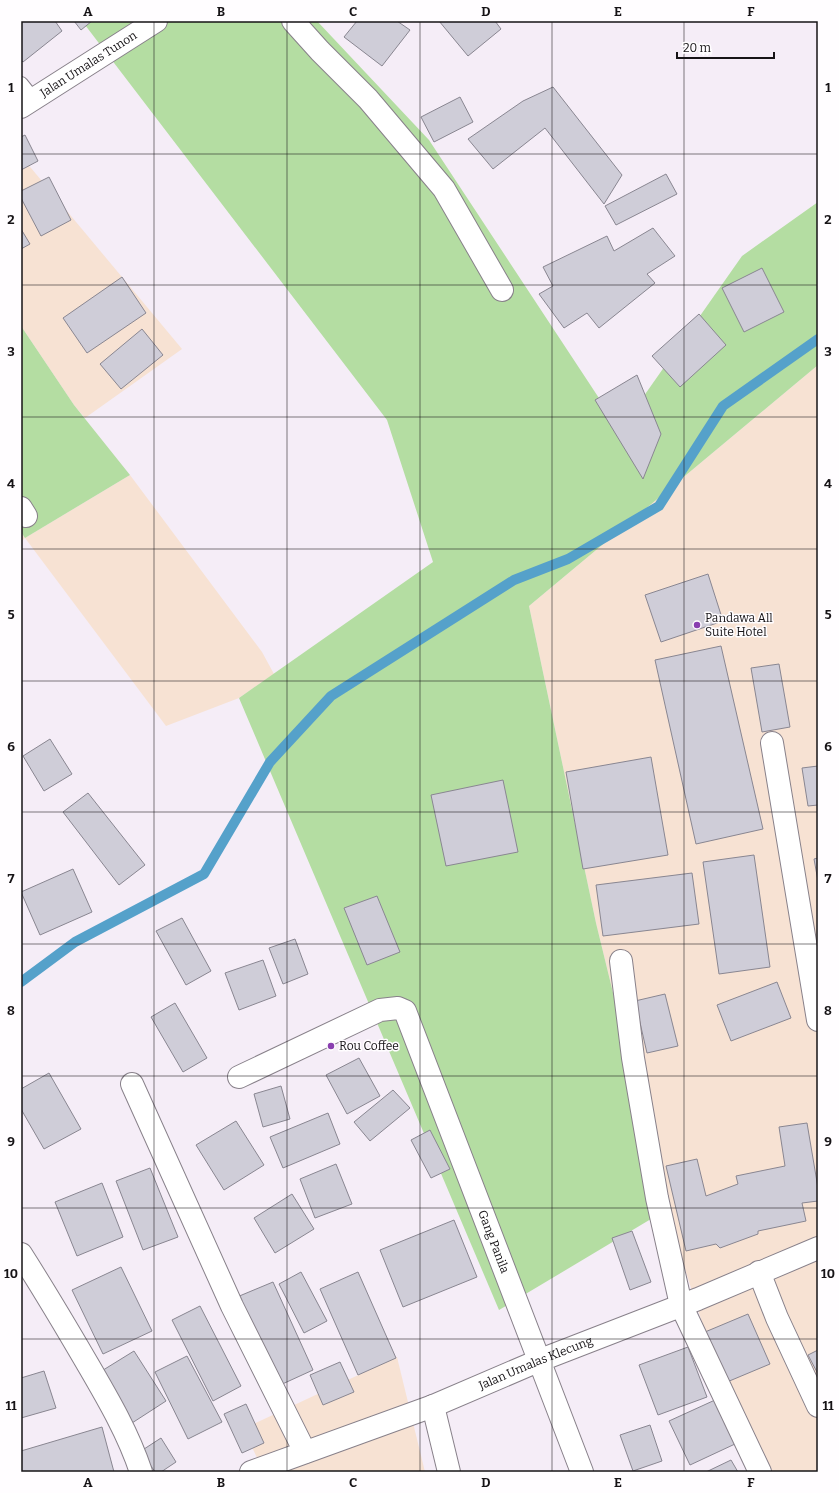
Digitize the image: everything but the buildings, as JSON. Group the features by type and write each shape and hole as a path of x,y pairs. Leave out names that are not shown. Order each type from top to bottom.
{"street":[{"name":"Jalan Umalas Tunon","path":"25,97 156,21"},
{"path":"293,21 320,51 368,99 444,189 502,290"},
{"path":"772,743 818,1020"},
{"path":"621,961 634,1058 657,1198 681,1305 760,1472"},
{"name":"Gang Panila","path":"239,1077 380,1010 398,1008 405,1011 538,1361 582,1472"},
{"path":"132,1084 302,1460"},
{"name":"Jalan Umalas Klecung","path":"251,1472 302,1460 538,1361 681,1305 818,1248"},
{"path":"21,1254 65,1324 112,1406 128,1437 141,1472"},
{"path":"759,1272 777,1318 818,1406"},
{"path":"433,1406 449,1472"}],"shaded area":[{"path":"21,156 182,349 85,418 74,405 21,326"},
{"path":"818,365 818,1472 750,1472 666,1210 596,923 529,606"},
{"path":"130,475 262,652 274,674 239,698 166,726 25,538"},
{"path":"21,532 25,538 21,542"},
{"path":"397,1357 425,1472 264,1472 243,1429"}],"green space":[{"path":"82,21 317,21 429,140 620,430 742,256 818,202 818,365 529,606 596,923 666,1210 499,1310 239,698 433,562 387,420"},
{"path":"21,326 74,405 130,475 25,538 21,532"}],"waterway":[{"path":"21,982 75,942 204,874 270,762 331,696 514,580 568,559 659,506 723,406 818,339"}],"place":[{"name":"Pandawa All Suite Hotel","path":"697,625"},
{"name":"Rou Coffee","path":"331,1046"}]}
